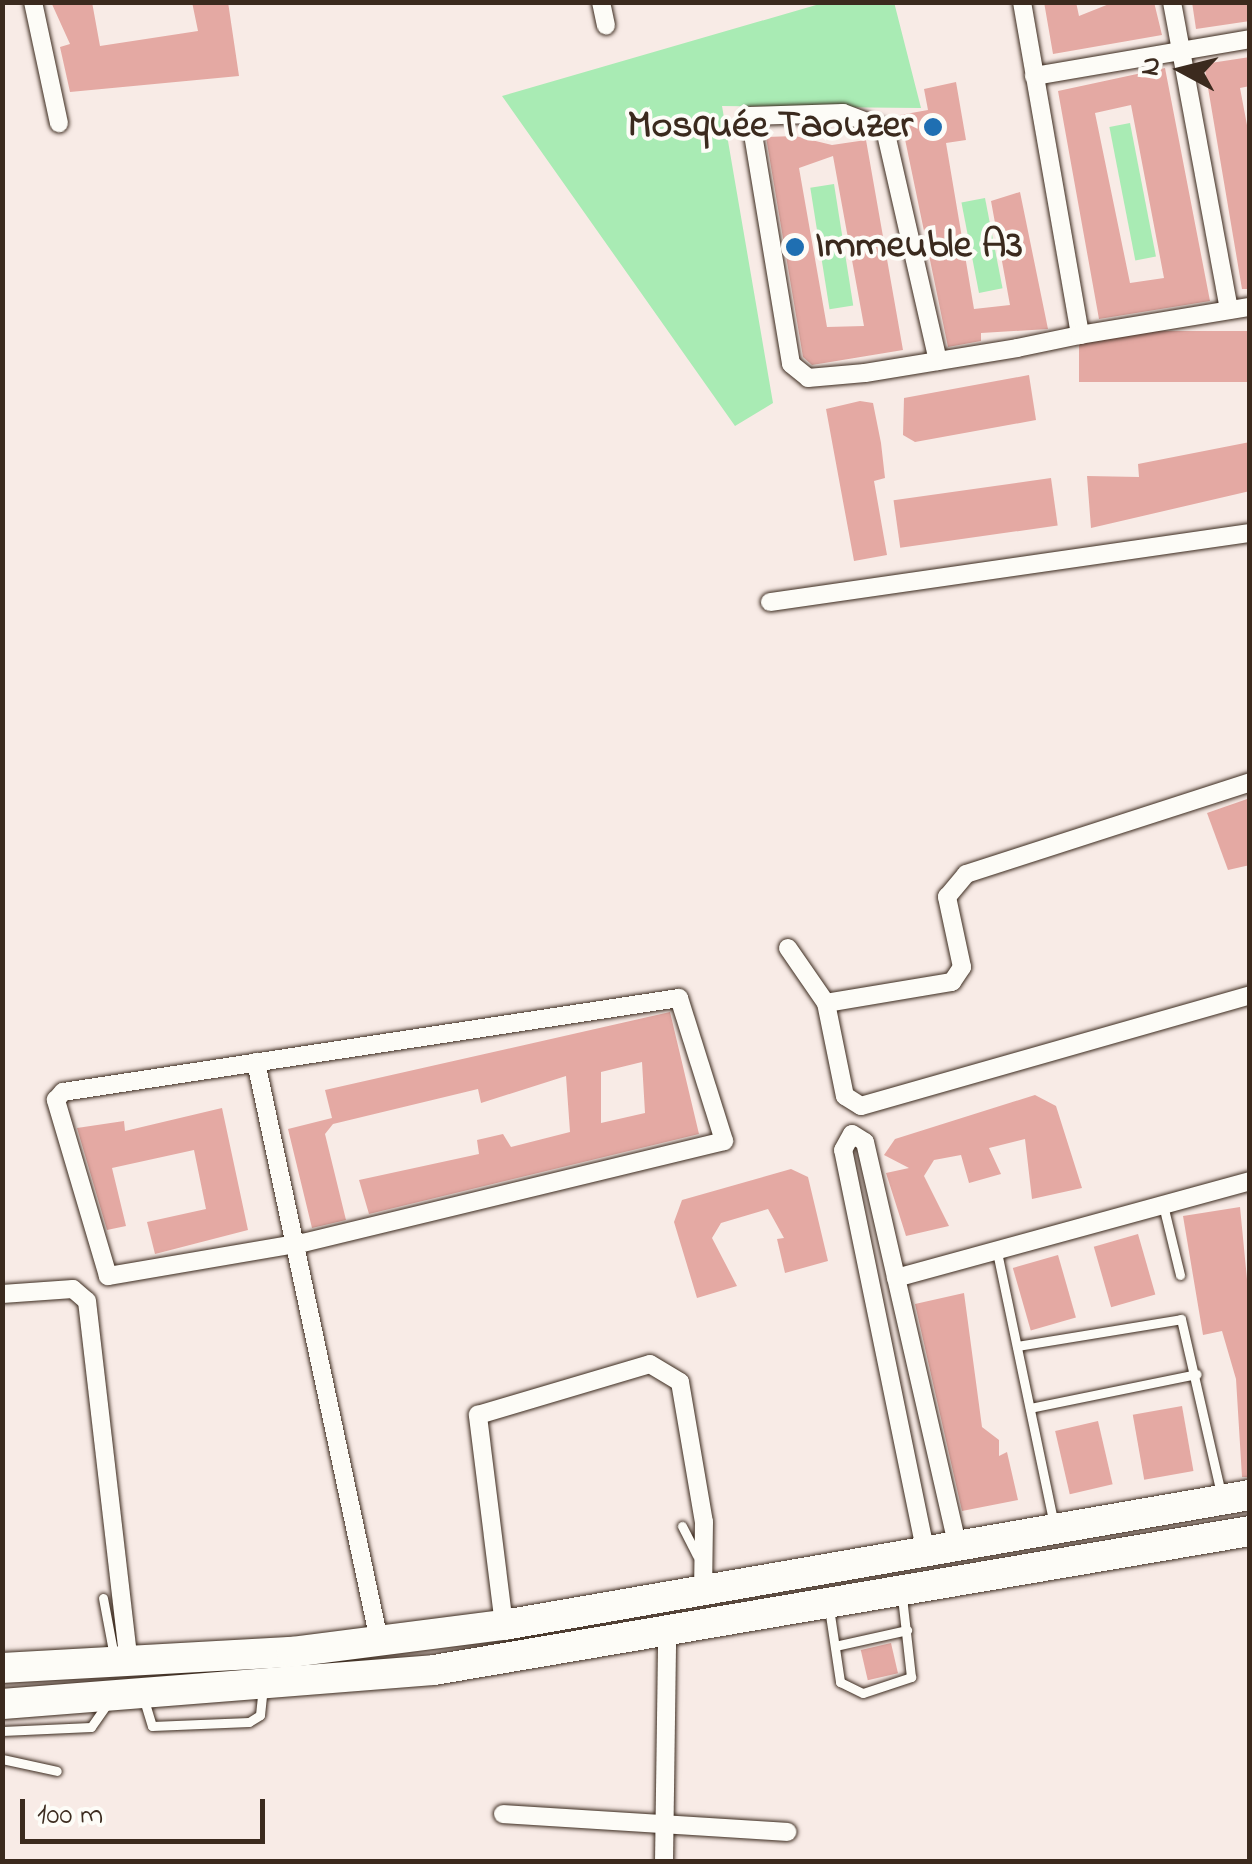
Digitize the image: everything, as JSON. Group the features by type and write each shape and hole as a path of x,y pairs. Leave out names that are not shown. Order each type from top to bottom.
{"main road":[{"path":"2,1668 122,1663 504,1625 1236,1498"},
{"path":"2,1704 263,1688 667,1634 1250,1532"}],"street":[{"path":"33,2 59,124"},
{"path":"602,2 606,25"},
{"path":"1022,2 1080,335"},
{"path":"1172,2 1229,310"},
{"path":"1034,76 1250,39"},
{"path":"938,360 885,129 843,113 750,116 795,370 814,379 938,360 1250,307"},
{"path":"770,602 1250,533"},
{"path":"826,1003 952,982 962,967 947,896 974,869 1250,782"},
{"path":"788,948 826,1003 845,1096 861,1106 1250,995"},
{"path":"679,998 724,1141 302,1243 108,1276 56,1100 256,1062 679,998"},
{"path":"256,1062 302,1243 379,1640"},
{"path":"925,1550 870,1264 843,1150 852,1134 865,1142 957,1544"},
{"path":"870,1264 894,1269 997,1252 1250,1181"},
{"path":"2,1294 73,1289 87,1302 122,1663"},
{"path":"504,1625 474,1431 486,1406 650,1364 669,1368 704,1522 697,1554 703,1590"},
{"path":"906,1443 933,1437"},
{"path":"664,1862 667,1634"},
{"path":"503,1814 787,1832"}],"lane":[{"path":"1164,1205 1180,1275"},
{"path":"997,1252 1055,1528"},
{"path":"1017,1346 1172,1316 1189,1332 1197,1374 1236,1498"},
{"path":"1030,1408 1197,1374"},
{"path":"682,1526 697,1554"},
{"path":"828,1605 844,1687 876,1690 911,1677 901,1592"},
{"path":"103,1598 122,1663"},
{"path":"835,1646 907,1630"},
{"path":"2,1732 91,1727 110,1699"},
{"path":"2,1759 57,1771"}],"green space":[{"path":"894,2 921,108 722,106 773,403 735,426 502,96 823,3"},
{"path":"1130,123 1156,257 1135,261 1109,127"},
{"path":"834,184 853,305 830,309 810,188"},
{"path":"985,198 1003,288 979,293 961,203"}],"building":[{"path":"51,2 92,2 100,46 198,31 192,2 228,2 239,76 70,92 60,47 70,44"},
{"path":"1044,2 1076,2 1079,16 1114,2 1154,2 1162,35 1053,54"},
{"path":"1192,2 1250,2 1250,21 1196,29"},
{"path":"1250,57 1250,86 1240,88 1250,141 1250,289 1242,289 1204,64"},
{"path":"1165,68 1210,301 1099,319 1058,91","holes":["1131,105 1164,278 1130,283 1095,113"]},
{"path":"956,82 966,140 946,143 974,309 1010,305 991,201 1020,192 1048,329 981,333 981,341 948,347 900,115 928,110 924,89"},
{"name":"Immeuble A3","path":"795,136 832,145 866,140 903,350 812,365 803,357 766,137","holes":["833,156 864,326 827,327 799,168"]},
{"path":"1079,331 1250,331 1250,382 1079,382"},
{"path":"1029,375 1036,420 915,442 903,435 904,398"},
{"path":"860,401 873,403 881,443 885,478 874,481 887,555 854,561 826,409"},
{"path":"1250,442 1250,491 1091,528 1087,476 1139,477 1138,464"},
{"path":"1051,478 1058,526 900,548 894,500"},
{"path":"1250,798 1250,865 1228,870 1207,813"},
{"path":"670,1012 699,1134 369,1214 359,1180 479,1154 477,1140 503,1134 511,1147 570,1132 566,1076 481,1103 478,1089 333,1124 325,1134 346,1220 312,1228 288,1129 332,1118 325,1090","holes":["642,1062 645,1113 601,1123 601,1072"]},
{"path":"1035,1095 1056,1106 1082,1188 1032,1199 1025,1139 989,1148 1001,1174 969,1183 961,1155 934,1160 924,1176 949,1226 906,1236 886,1173 909,1168 884,1155 895,1139"},
{"path":"222,1108 248,1230 155,1254 147,1222 206,1209 194,1150 112,1168 126,1226 107,1230 77,1128 124,1121 125,1131"},
{"path":"791,1169 808,1177 828,1261 785,1273 777,1239 784,1238 768,1209 721,1223 712,1238 737,1286 697,1298 674,1222 682,1200"},
{"path":"1240,1207 1250,1310 1250,1477 1242,1477 1236,1379 1222,1331 1203,1335 1183,1216"},
{"path":"1138,1234 1155,1295 1111,1307 1094,1247"},
{"path":"1058,1255 1076,1317 1031,1330 1013,1268"},
{"path":"964,1293 982,1427 999,1440 999,1456 1007,1452 1018,1500 962,1511 915,1304"},
{"path":"1182,1406 1193,1471 1144,1480 1133,1415"},
{"path":"1098,1421 1113,1484 1070,1494 1055,1431"},
{"path":"891,1643 898,1673 868,1680 861,1650"}],"place":[{"name":"Mosquée Taouzer","path":"933,127"},
{"name":"Immeuble A3","path":"795,247"}]}
